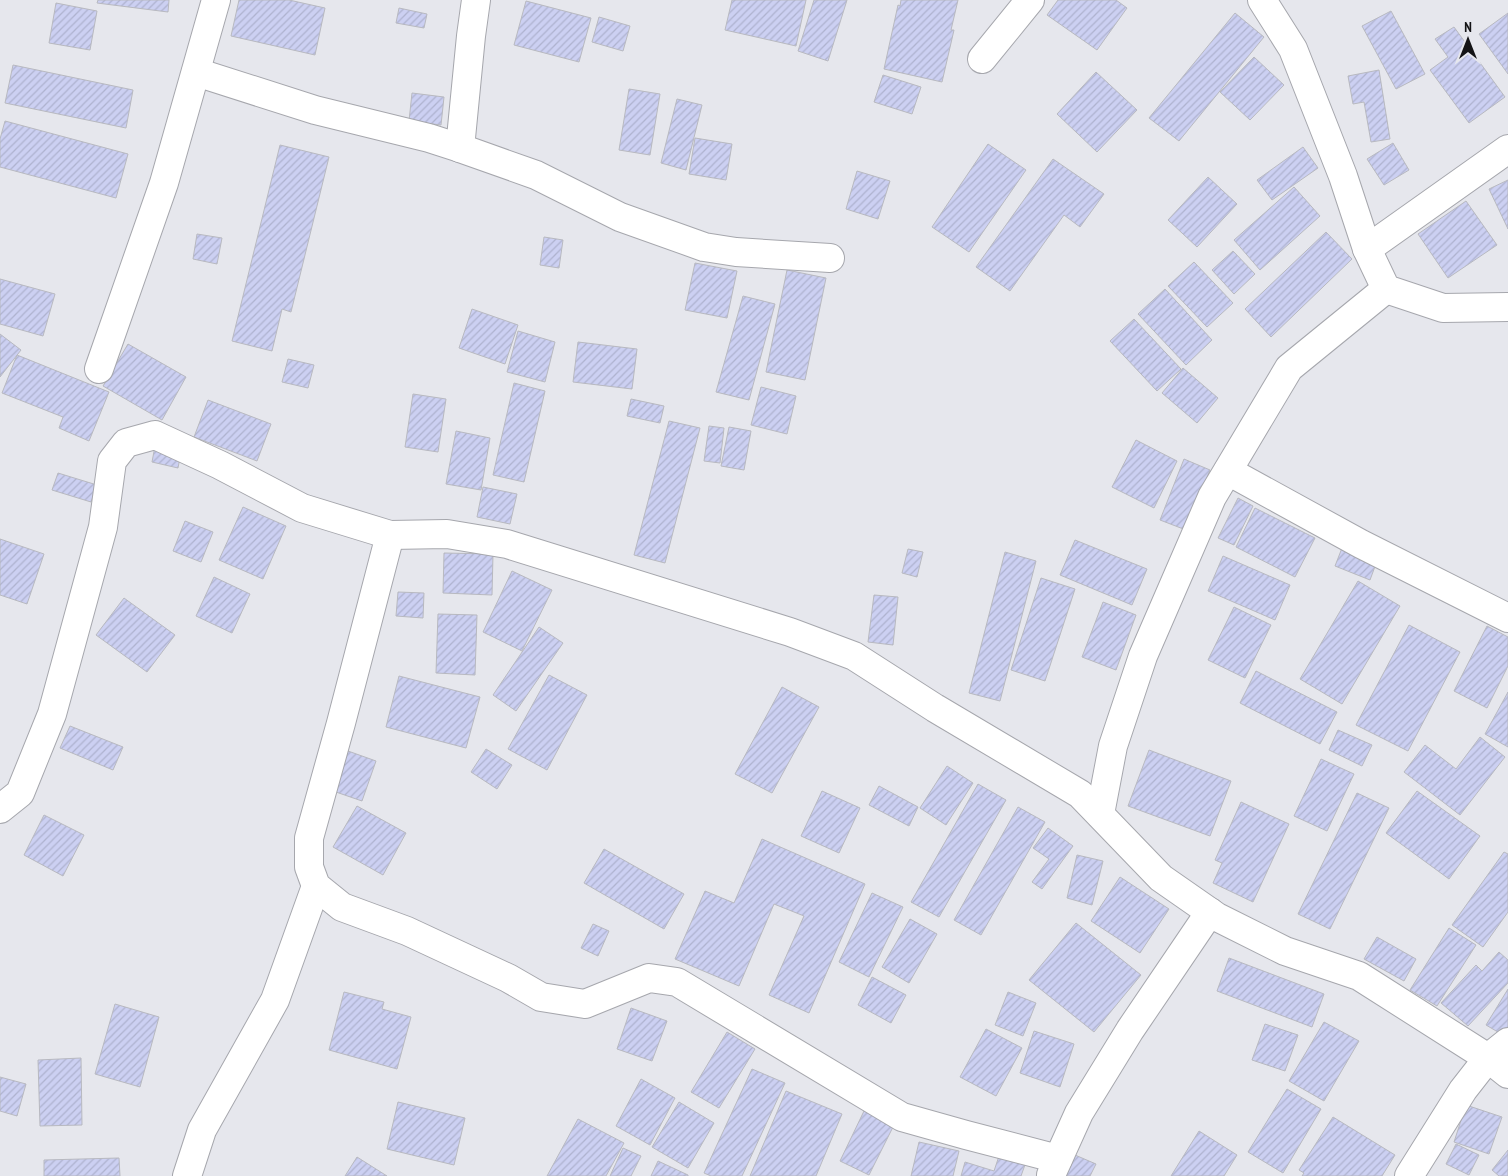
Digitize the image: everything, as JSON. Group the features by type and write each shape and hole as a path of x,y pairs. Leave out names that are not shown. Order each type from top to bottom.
{"street":[{"path":"99,369 164,183 216,0"},
{"path":"460,148 476,0"},
{"path":"982,59 1030,0"},
{"path":"1262,0 1293,49 1343,176 1367,249 1386,289 1443,308 1508,307"},
{"path":"196,72 315,110 429,138 460,148 536,175 620,217 704,247 736,252 830,258"},
{"path":"1367,249 1508,149"},
{"path":"1100,814 1113,746 1143,656 1212,498 1289,368 1386,289"},
{"path":"0,809 20,793 52,714 102,527 112,461 126,443 156,435 220,465 302,508 390,535 447,534 507,544 790,632 854,656 935,708 1080,794 1161,878 1210,912 1285,950 1358,976 1501,1058 1463,1090 1409,1176"},
{"path":"1228,470 1362,544 1508,618"},
{"path":"390,535 309,838 309,867 316,886 342,907 407,931 508,978 541,997 585,1004 648,978 677,982 902,1117 966,1135 1054,1167 1079,1113 1130,1030 1210,912"},
{"path":"187,1176 202,1130 275,1000 316,886"}],"building":[{"path":"98,0 169,0 168,12 97,3"},
{"path":"239,0 289,0 325,8 315,55 231,36"},
{"path":"732,0 806,0 796,46 725,30"},
{"path":"814,0 847,0 828,61 798,51"},
{"path":"901,0 958,0 951,30 954,30 942,82 884,69 898,5 900,6"},
{"path":"1058,0 1116,0 1127,8 1097,50 1047,15"},
{"path":"526,1 591,18 579,62 514,45"},
{"path":"56,3 97,11 90,50 49,43"},
{"path":"399,8 427,14 424,28 396,23"},
{"path":"1391,11 1425,74 1396,89 1362,26"},
{"path":"1235,13 1264,37 1179,141 1149,118"},
{"path":"1508,13 1508,74 1479,34"},
{"path":"599,17 630,26 623,51 592,42"},
{"path":"1454,27 1505,97 1469,123 1430,70 1448,57 1435,39"},
{"path":"1254,57 1284,85 1250,120 1220,92"},
{"path":"13,65 133,90 126,128 5,103"},
{"path":"1379,70 1390,139 1371,142 1364,102 1353,104 1348,76"},
{"path":"1096,72 1137,110 1097,152 1057,114"},
{"path":"883,75 921,87 912,114 874,102"},
{"path":"629,89 660,94 650,155 619,150"},
{"path":"412,93 444,97 441,125 409,121"},
{"path":"677,99 702,105 686,170 661,163"},
{"path":"5,121 128,154 116,198 0,167 0,139"},
{"path":"695,138 732,144 726,180 689,174"},
{"path":"1393,143 1409,170 1384,185 1367,159"},
{"path":"988,144 1026,170 969,252 932,227"},
{"path":"280,145 329,157 291,312 282,309 272,351 232,341"},
{"path":"1303,147 1318,168 1272,200 1257,180"},
{"path":"1053,159 1104,194 1080,227 1064,215 1010,291 976,267"},
{"path":"857,171 890,181 878,219 846,209"},
{"path":"1208,177 1237,204 1197,247 1168,220"},
{"path":"1508,180 1508,229 1489,189"},
{"path":"1294,187 1320,216 1260,270 1234,240"},
{"path":"1466,201 1497,245 1448,278 1418,234"},
{"path":"1326,232 1352,259 1271,337 1245,309"},
{"path":"197,234 222,238 217,264 193,259"},
{"path":"544,237 563,240 559,268 540,265"},
{"path":"1233,251 1255,274 1234,294 1212,270"},
{"path":"1194,262 1233,303 1207,327 1168,286"},
{"path":"695,263 737,271 727,318 685,310"},
{"path":"787,270 826,278 805,380 766,372"},
{"path":"0,279 55,294 43,336 0,324"},
{"path":"1165,289 1212,340 1186,365 1138,314"},
{"path":"743,296 775,304 749,400 716,392"},
{"path":"472,309 518,325 505,364 459,348"},
{"path":"1134,319 1181,369 1157,391 1110,341"},
{"path":"518,331 555,342 545,382 507,372"},
{"path":"0,334 21,350 0,377"},
{"path":"578,342 637,349 632,389 573,382"},
{"path":"128,344 186,377 162,420 103,386"},
{"path":"17,355 109,392 89,441 59,428 63,417 2,393"},
{"path":"288,359 314,365 308,388 282,382"},
{"path":"1183,368 1218,398 1197,423 1162,393"},
{"path":"514,383 545,391 524,482 493,475"},
{"path":"761,387 796,396 787,434 751,425"},
{"path":"413,394 446,399 438,452 405,447"},
{"path":"631,399 664,406 660,423 627,416"},
{"path":"208,400 271,424 257,461 194,437"},
{"path":"669,421 700,428 665,563 634,555"},
{"path":"709,426 724,428 720,463 704,461"},
{"path":"729,427 751,431 744,470 721,466"},
{"path":"456,431 490,438 481,490 446,484"},
{"path":"1136,440 1177,461 1154,508 1112,487"},
{"path":"155,446 181,452 178,468 152,462"},
{"path":"1184,459 1210,470 1186,530 1160,520"},
{"path":"58,473 97,485 91,502 52,490"},
{"path":"483,487 517,494 510,524 477,517"},
{"path":"1238,498 1253,506 1234,545 1218,538"},
{"path":"243,507 286,526 263,579 219,560"},
{"path":"1255,508 1315,538 1295,577 1236,547"},
{"path":"185,521 213,532 201,562 173,551"},
{"path":"0,539 44,554 27,604 0,595"},
{"path":"1075,540 1147,569 1132,605 1060,575"},
{"path":"1342,548 1377,561 1370,580 1335,566"},
{"path":"908,549 923,552 917,577 902,573"},
{"path":"1005,552 1036,561 1000,701 969,693"},
{"path":"444,553 493,554 492,595 443,593"},
{"path":"1223,556 1290,585 1275,620 1208,591"},
{"path":"512,571 552,590 522,651 483,632"},
{"path":"214,577 250,594 232,633 196,616"},
{"path":"1041,578 1075,589 1045,681 1011,670"},
{"path":"1358,581 1400,606 1342,704 1300,679"},
{"path":"398,592 424,593 423,618 396,616"},
{"path":"874,595 898,597 893,645 868,642"},
{"path":"124,598 175,635 147,672 96,635"},
{"path":"1103,602 1136,615 1116,670 1082,657"},
{"path":"1234,607 1271,625 1245,678 1208,660"},
{"path":"438,614 477,615 475,675 436,673"},
{"path":"1409,625 1460,652 1408,751 1356,725"},
{"path":"1487,626 1508,637 1508,666 1487,708 1454,691"},
{"path":"539,627 563,643 516,711 493,695"},
{"path":"1256,671 1337,712 1320,744 1240,703"},
{"path":"549,675 587,695 547,770 508,749"},
{"path":"399,676 480,697 466,748 386,727"},
{"path":"782,687 819,707 772,793 735,774"},
{"path":"1508,692 1508,747 1485,734"},
{"path":"70,726 123,747 113,770 60,748"},
{"path":"1338,730 1372,745 1362,766 1329,750"},
{"path":"1480,737 1505,757 1460,815 1404,772 1425,745 1456,769"},
{"path":"486,749 512,765 497,789 471,772"},
{"path":"1149,750 1231,781 1210,836 1128,806"},
{"path":"348,751 376,761 362,801 333,791"},
{"path":"1321,759 1354,774 1327,831 1294,816"},
{"path":"947,766 973,783 946,825 920,808"},
{"path":"978,784 1006,800 939,917 911,902"},
{"path":"879,786 918,807 909,826 869,805"},
{"path":"822,791 860,808 839,853 801,836"},
{"path":"1417,791 1480,836 1449,879 1386,833"},
{"path":"1357,793 1389,808 1330,929 1298,914"},
{"path":"1241,802 1289,824 1253,902 1213,883 1222,863 1215,860"},
{"path":"357,806 406,833 383,875 333,847"},
{"path":"1018,807 1045,822 981,935 954,920"},
{"path":"44,815 84,835 63,876 24,855"},
{"path":"1048,828 1073,846 1042,889 1032,882 1049,859 1033,848"},
{"path":"762,839 865,884 809,1013 769,995 804,916 774,904 739,986 675,959 705,891 734,903"},
{"path":"604,849 684,894 664,929 584,883"},
{"path":"1504,852 1508,854 1508,912 1483,947 1452,925"},
{"path":"1077,855 1103,861 1092,905 1067,898"},
{"path":"1120,877 1169,909 1140,953 1091,921"},
{"path":"872,893 903,907 869,977 839,962"},
{"path":"910,919 937,934 909,983 882,967"},
{"path":"1076,923 1141,975 1094,1032 1029,980"},
{"path":"593,924 609,931 598,956 581,948"},
{"path":"1449,928 1476,945 1437,1006 1410,990"},
{"path":"1377,937 1416,959 1404,981 1364,959"},
{"path":"1499,952 1508,960 1508,983 1468,1026 1441,1003 1476,965 1482,971"},
{"path":"1229,958 1324,994 1312,1027 1217,991"},
{"path":"872,977 906,995 891,1023 858,1005"},
{"path":"1508,989 1508,1038 1486,1025"},
{"path":"344,992 384,1002 382,1009 411,1017 397,1069 329,1050"},
{"path":"1008,992 1036,1003 1023,1036 995,1025"},
{"path":"115,1004 159,1017 140,1087 95,1074"},
{"path":"631,1008 667,1021 652,1061 617,1049"},
{"path":"1324,1022 1359,1041 1324,1101 1289,1081"},
{"path":"1265,1024 1298,1035 1285,1071 1252,1060"},
{"path":"986,1029 1022,1048 996,1096 960,1077"},
{"path":"1034,1031 1074,1044 1060,1087 1020,1073"},
{"path":"727,1032 755,1049 719,1108 691,1092"},
{"path":"81,1058 82,1125 40,1126 38,1060"},
{"path":"752,1069 785,1083 742,1176 711,1176 704,1173"},
{"path":"0,1077 26,1084 17,1116 0,1111"},
{"path":"641,1079 675,1098 650,1145 616,1126"},
{"path":"1287,1089 1321,1109 1283,1173 1248,1152"},
{"path":"786,1091 842,1114 816,1176 750,1176"},
{"path":"398,1102 465,1118 454,1165 387,1149"},
{"path":"679,1102 714,1123 688,1168 652,1147"},
{"path":"1466,1105 1502,1117 1489,1154 1454,1142"},
{"path":"864,1111 894,1125 869,1175 840,1161"},
{"path":"1333,1117 1395,1155 1382,1176 1302,1176 1304,1173 1299,1170"},
{"path":"578,1119 624,1143 606,1176 547,1176"},
{"path":"1199,1131 1237,1155 1224,1176 1171,1176"},
{"path":"919,1142 959,1151 953,1176 911,1176"},
{"path":"1456,1144 1479,1155 1469,1175 1446,1164"},
{"path":"623,1148 641,1156 631,1176 610,1176"},
{"path":"1508,1150 1508,1176 1499,1176 1492,1170"},
{"path":"1068,1152 1096,1164 1090,1176 1057,1176"},
{"path":"1000,1153 1026,1162 1021,1176 961,1176 965,1162 994,1171"},
{"path":"357,1157 387,1176 345,1176"},
{"path":"119,1158 120,1176 44,1176 44,1160"},
{"path":"658,1161 688,1175 688,1176 651,1176"}]}
